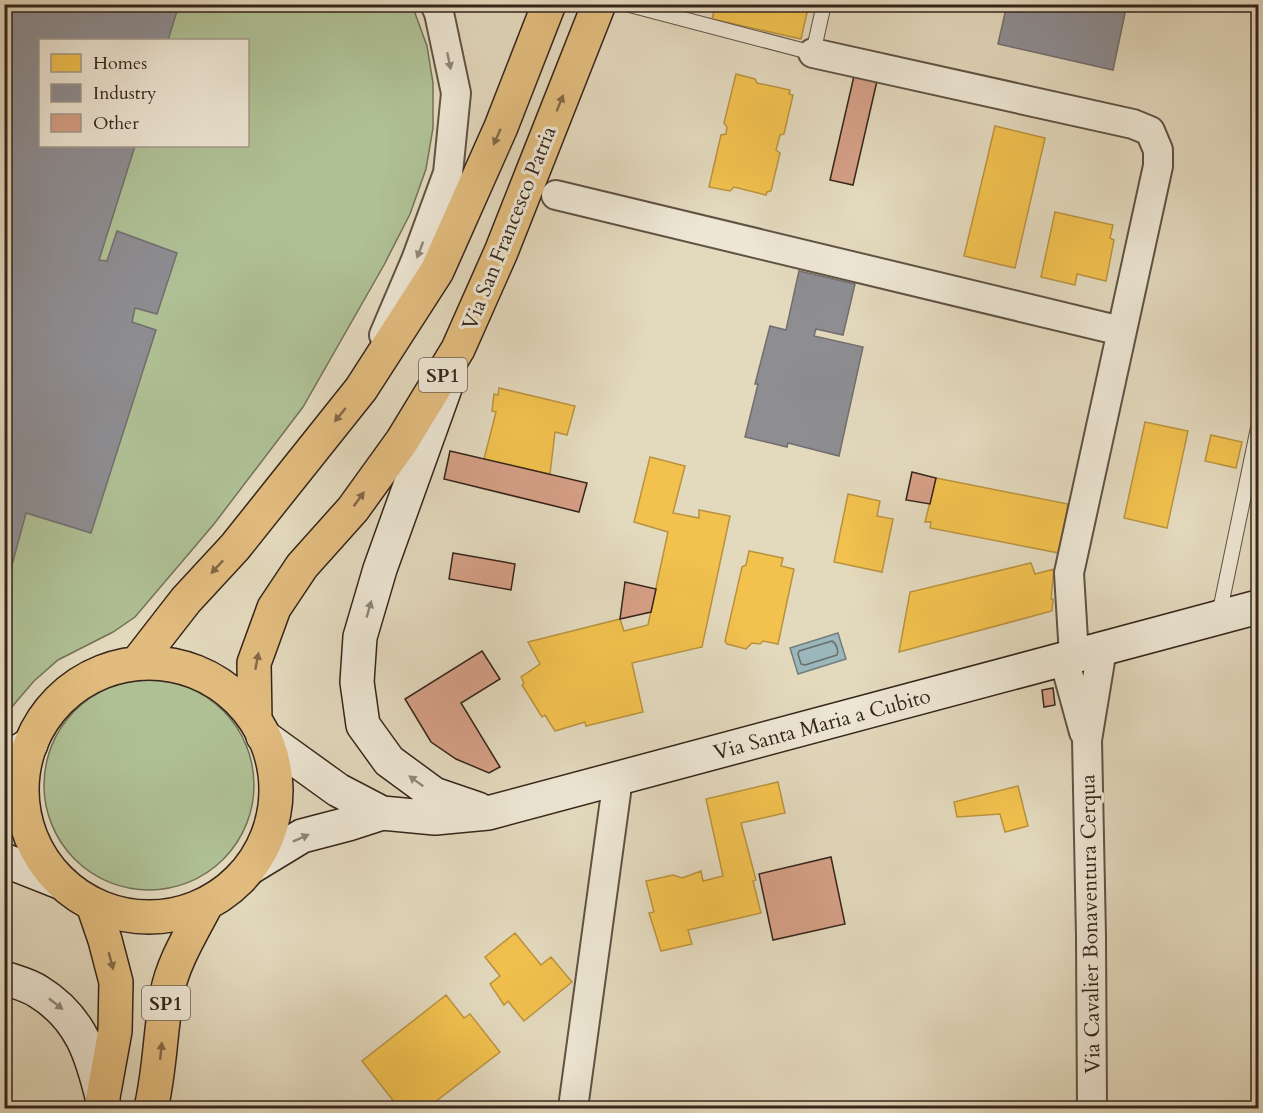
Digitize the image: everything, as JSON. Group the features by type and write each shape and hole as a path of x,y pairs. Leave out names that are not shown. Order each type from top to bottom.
{"main road":[{"path":"138,663 186,600 235,547 361,389 437,271 501,127 549,4"},
{"name":"Via San Francesco Patria","path":"259,728 254,663 274,608 302,566 353,509 402,441 458,349 501,252 599,4"},
{"path":"458,349 380,569 360,637 357,682 363,725 389,761 434,794 488,813"},
{"name":"Via Santa Maria a Cubito","path":"259,728 338,790 382,813 435,818 488,813 1258,607"},
{"path":"4,860 62,884 93,905 129,917 168,917 206,905 231,889 251,867 269,833 276,794 272,755 259,728 233,694 204,675 172,665 138,663 104,671 73,688 48,713 18,752 25,818 38,854 62,884"},
{"name":"Via Santa Maria a Cubito","path":"251,867 302,836 382,813"},
{"name":"SP1","path":"93,905 116,982 115,1031 102,1105"},
{"name":"SP1","path":"151,1108 157,1086 167,992 180,954 206,905"},
{"path":"4,978 38,990 64,1010 82,1037 94,1065 102,1105"}],"street":[{"path":"361,389 416,260 448,173 456,93 439,13 435,4"},
{"path":"813,53 1133,124 1150,131 1158,150 1158,166 1069,573 1080,655 1087,740"},
{"path":"556,195 1121,331"},
{"path":"1080,655 1087,740"},
{"name":"Via Cavalier Bonaventura Cerqua","path":"1087,740 1092,1108"},
{"path":"573,1108 618,778"}],"lane":[{"path":"626,4 813,53 824,4"},
{"path":"1219,617 1258,428"}],"green space":[{"path":"5,5 412,5 427,46 433,83 433,128 426,169 410,214 384,265 303,407 214,524 135,617 113,632 58,660 34,681 5,715"},
{"path":"149,680 189,688 207,698 223,711 236,727 246,745 254,785 246,825 236,843 223,859 207,872 189,882 149,890 109,882 91,872 75,859 62,843 52,825 44,785 52,745 62,727 75,711 91,698 109,688"}],"water":[{"path":"838,633 846,659 798,674 790,648"}],"building: Homes":[{"path":"716,4 809,4 801,39 712,19"},
{"path":"736,74 755,79 757,83 790,90 789,94 793,95 784,134 780,135 776,150 780,153 771,191 766,195 734,187 730,191 709,187 721,135 726,134 727,127 724,123"},
{"path":"995,126 1045,138 1015,268 964,256"},
{"path":"1055,212 1113,225 1110,238 1114,240 1106,281 1077,274 1075,285 1041,277"},
{"path":"499,388 575,406 567,435 555,432 550,474 484,459 496,412 492,411 494,394 498,395"},
{"path":"1145,422 1188,431 1167,528 1124,518"},
{"path":"1211,435 1242,442 1236,468 1205,461"},
{"path":"650,457 685,466 673,513 699,518 699,510 730,516 702,647 632,663 643,712 586,726 585,722 555,731 545,715 542,717 522,685 524,683 521,677 540,664 528,642 620,619 624,631 648,625 668,532 634,522"},
{"path":"936,478 1068,504 1059,553 930,528 931,522 925,522"},
{"path":"848,494 880,501 877,516 893,519 882,572 834,562"},
{"path":"749,551 783,558 781,566 794,569 778,644 763,641 760,644 752,643 746,649 727,644 725,641 742,567 746,565"},
{"path":"1031,563 1035,574 1054,569 1052,611 899,652 910,592"},
{"path":"778,782 785,813 741,823 756,880 753,881 761,913 688,930 692,944 661,951 649,913 654,912 646,881 673,875 682,878 701,871 703,881 723,876 706,799"},
{"path":"1018,786 1028,826 1005,832 1000,814 957,817 954,802"},
{"path":"515,933 541,965 551,957 572,982 524,1021 508,1001 504,1005 490,984 500,976 485,957"},
{"path":"446,995 464,1018 470,1014 500,1052 427,1108 399,1108 362,1061"}],"building: Industry":[{"path":"4,4 157,4 177,11 168,39 39,39 39,147 135,147 99,260 107,261 117,231 177,253 157,314 135,308 132,322 156,330 91,533 26,513 12,565 4,562"},
{"path":"1007,4 1127,4 1113,70 998,44"},
{"path":"799,271 855,284 843,335 816,329 814,336 863,347 839,456 788,443 787,447 745,437 758,384 755,384 770,326 786,330"}],"building: Other":[{"path":"854,76 877,81 853,185 830,180"},
{"path":"450,451 587,483 579,512 444,479"},
{"path":"912,472 936,478 930,504 906,500"},
{"path":"453,553 515,564 511,590 449,579"},
{"path":"625,582 656,589 651,612 620,619"},
{"path":"482,651 500,679 461,703 500,767 489,773 456,759 431,742 405,699"},
{"path":"1053,688 1055,705 1044,707 1042,690"},
{"path":"831,857 845,924 773,940 759,874"}]}
